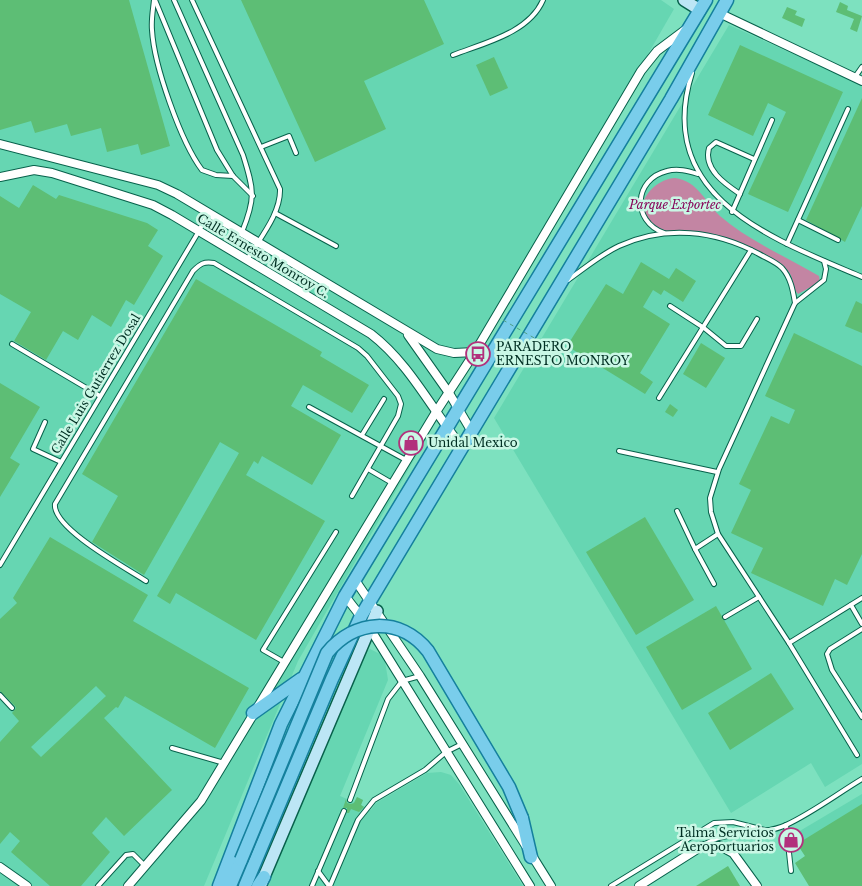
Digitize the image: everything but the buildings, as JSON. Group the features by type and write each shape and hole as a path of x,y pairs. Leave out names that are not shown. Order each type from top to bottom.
{"main road":[{"path":"245,886 332,679 462,448 699,51 727,0"},
{"path":"219,886 263,765 303,678 345,596 448,429 703,5"},
{"path":"230,886 327,653 342,637 369,626 386,626 402,630 417,639 428,651 509,787 522,818 532,857"},
{"path":"253,713 303,678"}],"street":[{"path":"684,0 703,5"},
{"path":"719,13 858,80"},
{"path":"128,886 201,801 406,460 475,352 642,70 657,51 687,29"},
{"name":"Calle Ernesto Monroy C.","path":"0,144 158,185 258,241 406,332 445,352 475,352"},
{"name":"Calle Ernesto Monroy C.","path":"0,177 34,170 52,173 153,205 199,231 385,345 462,448"},
{"name":"Calle Ernesto Monroy C.","path":"406,332 449,393 472,432"},
{"path":"355,580 420,676 551,886"},
{"path":"345,596 365,621 530,886"},
{"path":"261,883 365,621"},
{"path":"634,886 642,884 702,846 720,846 733,853 757,886"},
{"path":"0,867 27,886"},
{"path":"215,886 224,871"}],"lane":[{"path":"155,0 217,150 233,176 254,196"},
{"path":"155,0 151,19 153,43 168,98 185,141 202,170 216,175 233,176"},
{"path":"174,0 243,156 254,196 251,210 242,232"},
{"path":"192,0 280,189 275,213 247,260"},
{"path":"453,55 514,30 538,11 543,0"},
{"path":"699,51 688,83 685,106 690,154 698,174 712,192 732,212 787,244 862,278"},
{"path":"858,80 862,66"},
{"path":"787,244 848,109"},
{"path":"732,212 772,120"},
{"path":"261,147 289,136 296,153"},
{"path":"740,194 716,175 709,162 710,148 716,142 754,159"},
{"path":"664,233 651,228 643,216 640,207 641,194 648,182 660,173 670,170 681,170 698,174"},
{"name":"Calle Luis Gutierrez Dosal","path":"0,565 208,213"},
{"path":"275,213 336,246"},
{"path":"798,220 838,240"},
{"path":"556,289 594,260 618,246 664,233 706,234 751,250 780,266 788,276 795,303"},
{"path":"659,398 751,250"},
{"path":"146,581 84,541 56,514 55,504 193,271 200,264 207,261 214,263 358,348 398,396 401,404 398,416 352,496"},
{"path":"824,261 826,269 824,280 795,303 717,472 710,498 711,512 718,534 789,643 857,755"},
{"path":"670,306 704,328 726,346 740,346 757,319"},
{"path":"12,344 100,396"},
{"path":"362,435 384,399"},
{"path":"309,407 406,460"},
{"path":"45,422 33,449 61,462"},
{"path":"619,451 717,472"},
{"path":"368,468 392,483"},
{"path":"677,511 714,584"},
{"path":"284,662 263,650 336,532"},
{"path":"695,549 718,534"},
{"path":"725,617 758,597"},
{"path":"789,643 862,598"},
{"path":"851,605 862,624"},
{"path":"862,629 830,649 827,654 832,670 862,717"},
{"path":"350,800 388,699 402,681 420,676"},
{"path":"0,695 12,708"},
{"path":"318,871 330,886 356,826 374,800 425,770 446,752 462,744"},
{"path":"172,748 224,763"},
{"path":"702,846 718,837 769,831 786,825 862,779"},
{"path":"312,886 344,811"},
{"path":"611,886 714,824 733,822 769,831"},
{"path":"786,825 791,870"},
{"path":"98,886 126,855 133,854 145,866"}],"path":[{"path":"503,320 536,339"}],"shaded area":[{"path":"0,0 661,0 674,9 298,661 204,886 0,886"},
{"path":"729,25 862,85 862,764 825,787 811,763 731,813 494,418"},
{"path":"370,649 380,654 385,661 388,680 340,796 354,802 357,797 363,800 361,805 371,810 376,803 427,773 441,772 451,775 459,784 523,886 264,886 364,653"},
{"path":"862,794 862,886 805,856 793,835"}],"green space":[{"name":"Parque Exportec","path":"675,178 690,183 720,216 731,225 819,276 820,282 798,294 788,271 761,254 735,242 712,235 665,231 653,225 646,218 643,202 659,183"}],"place":[{"name":"PARADERO ERNESTO MONROY","path":"478,354"},
{"name":"Unidal Mexico","path":"411,443"},
{"name":"Talma Servicios Aeroportuarios","path":"791,840"}]}
